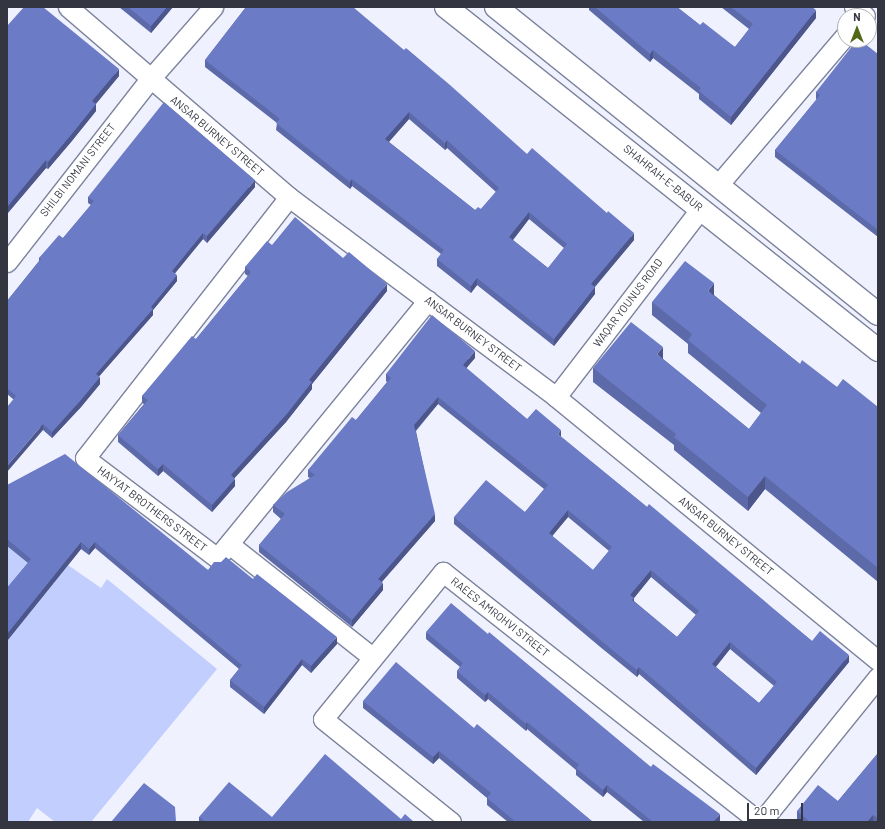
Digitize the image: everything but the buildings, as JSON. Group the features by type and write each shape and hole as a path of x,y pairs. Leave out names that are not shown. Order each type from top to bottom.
{"main road":[{"name":"SHAHRAH-E-BABUR","path":"446,7 878,350"},
{"path":"496,7 878,314"}],"street":[{"name":"ANSAR BURNEY STREET","path":"68,7 289,197 556,397 878,661"},
{"name":"SHILBI NOMANI STREET","path":"7,262 150,79 213,7"},
{"path":"718,185 837,45"},
{"name":"HAYYAT BROTHERS STREET","path":"289,197 84,458 216,558 428,300"},
{"name":"WAQAR YOUNUS ROAD","path":"556,397 701,208"},
{"path":"229,544 372,657"},
{"name":"RAEES AMROHVI STREET","path":"451,822 323,718 443,572 761,822"},
{"path":"761,822 878,677"}],"shaded area":[{"path":"7,546 31,565 7,595"},
{"path":"68,565 101,588 107,579 217,669 91,822 55,822 37,808 28,822 7,822 7,641"}]}
